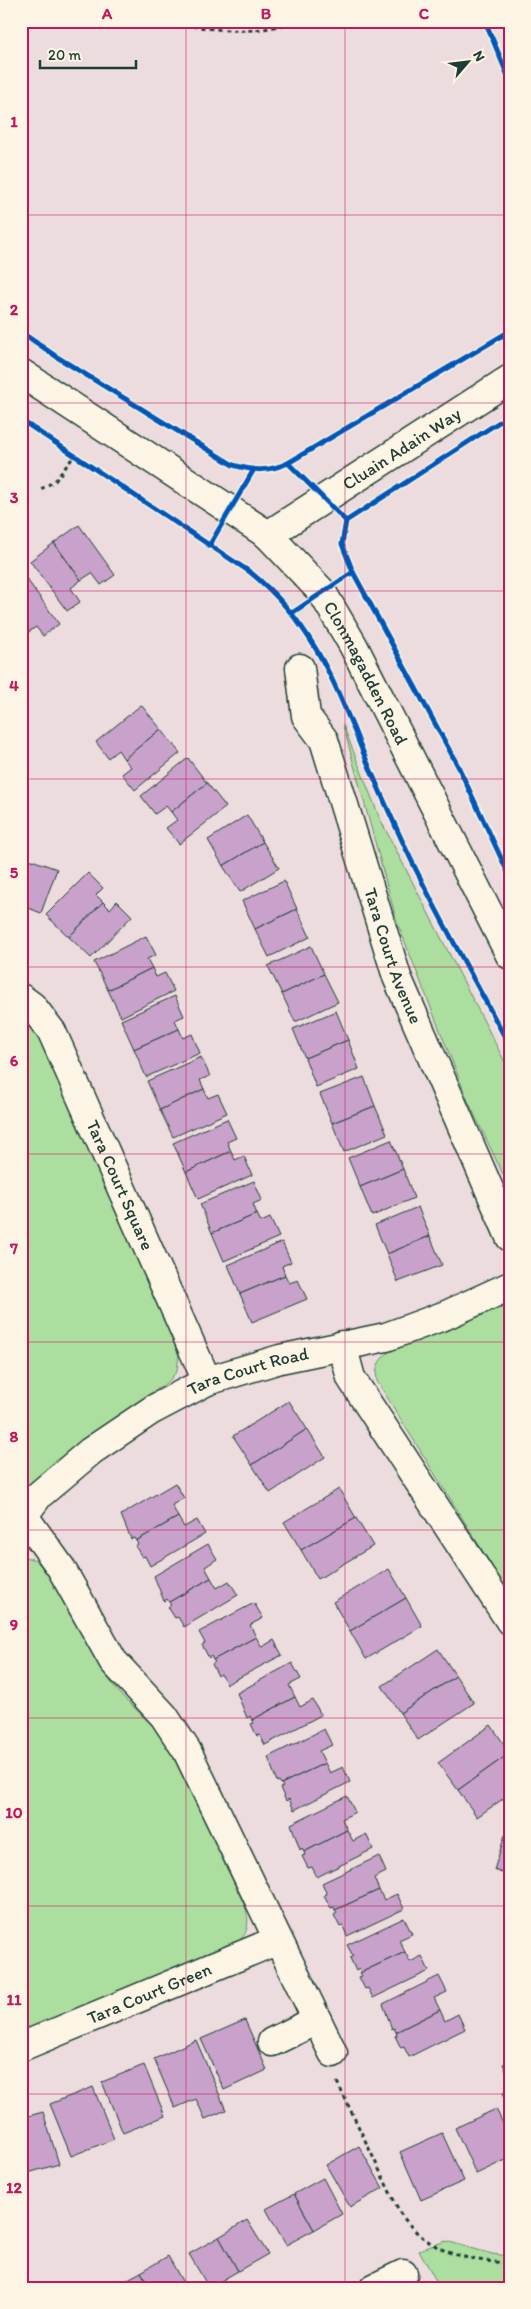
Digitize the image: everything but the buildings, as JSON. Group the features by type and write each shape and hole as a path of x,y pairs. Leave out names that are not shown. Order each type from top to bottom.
{"street":[{"name":"Clonmagadden Road","path":"21,373 268,535 322,592 353,645 510,955"},
{"name":"Cluain Adain Way","path":"268,535 510,379"},
{"name":"Tara Court Avenue","path":"300,668 306,716 324,740 397,977 510,1237"},
{"name":"Tara Court Square","path":"21,998 32,1006 52,1032 207,1381"},
{"name":"Tara Court Road","path":"22,1518 39,1495 91,1451 152,1410 207,1381 280,1359 386,1336 429,1322 510,1286"},
{"path":"342,1345 351,1378 510,1621"},
{"path":"22,1518 61,1568 113,1661 164,1716 187,1751 317,2020 333,2063"},
{"name":"Tara Court Green","path":"21,2047 278,1940"},
{"path":"272,2042 317,2020"},
{"path":"374,2288 403,2274"}],"path":[{"path":"161,21 258,30 284,26 293,21"},
{"path":"66,451 82,461"},
{"path":"41,489 54,481 74,456"},
{"path":"333,2063 400,2213 413,2231 431,2244 459,2257 482,2262 507,2263 506,2240"}],"green space":[{"path":"343,725 380,819 510,1072 510,1189 468,1101 397,922"},
{"path":"21,1013 41,1039 179,1355 177,1371 168,1382 73,1448 21,1495"},
{"path":"510,1304 510,1595 377,1381 376,1372 380,1361 389,1352"},
{"path":"21,1556 36,1560 51,1578 100,1668 122,1696 154,1727 174,1757 245,1906 248,1922 244,1936 236,1944 21,2035"},
{"path":"446,2241 492,2254 509,2256 510,2288 440,2288 419,2250"}],"cycle path":[{"path":"485,21 510,81"},
{"path":"21,332 57,357 233,465 261,470 288,463 510,331"},
{"path":"510,415 346,521 342,544 353,572 458,766 510,877"},
{"path":"21,420 250,572 290,611 319,654 331,677 400,837 510,1047"},
{"path":"288,463 346,521"},
{"path":"209,546 253,471"},
{"path":"292,613 353,572"}]}
